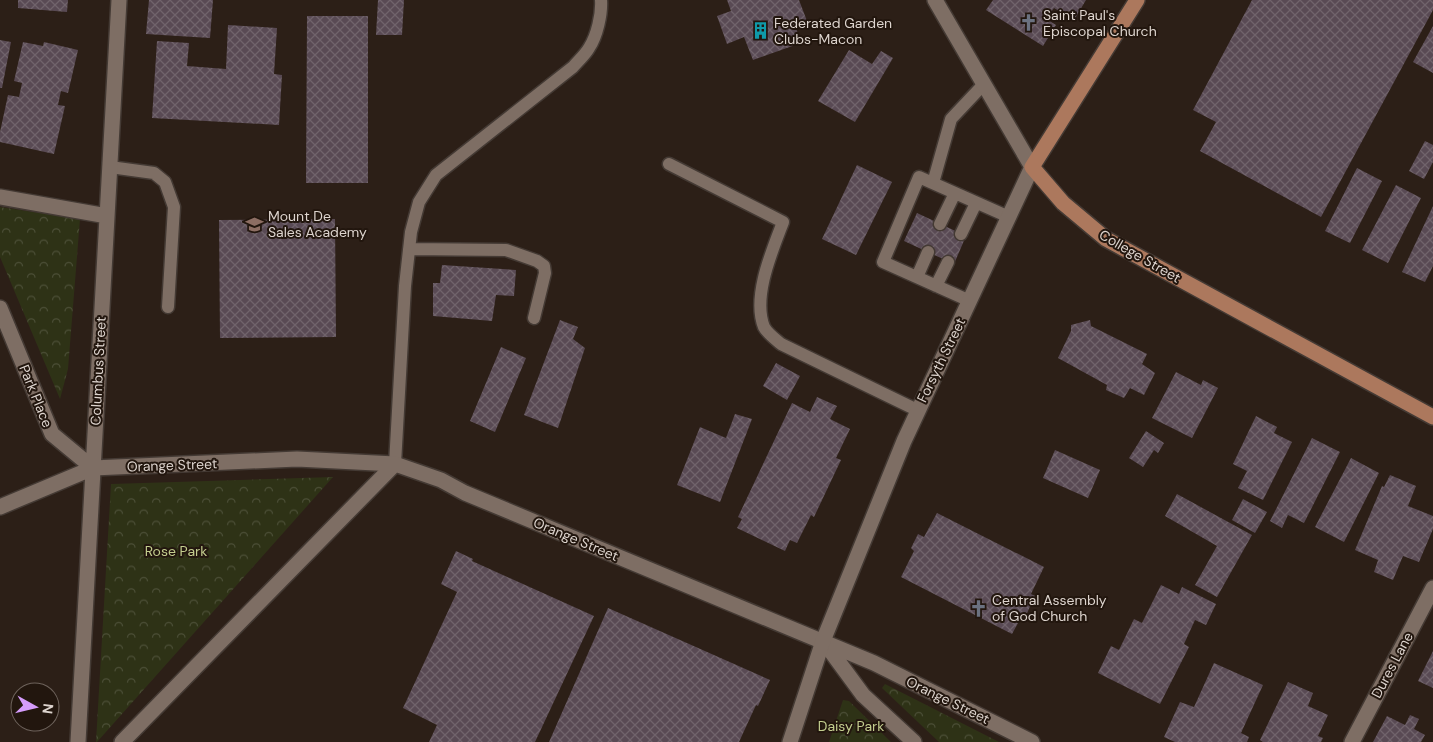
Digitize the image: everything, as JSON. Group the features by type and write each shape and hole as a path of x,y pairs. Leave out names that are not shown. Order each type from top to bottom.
{"main road":[{"name":"Forsyth Street","path":"1032,167 1137,0"},
{"name":"College Street","path":"1032,167 1063,203 1106,239 1433,417"}],"street":[{"name":"Columbus Street","path":"78,742 118,0"},
{"name":"College Street","path":"935,0 1032,167"},
{"name":"Forsyth Street","path":"790,742 823,641 917,410 1032,167"},
{"path":"0,197 107,216"},
{"name":"Park Place","path":"0,308 52,434 93,468"},
{"name":"Orange Street","path":"93,468 297,459 395,464 441,480 464,493 874,663 1032,742"},
{"path":"122,742 395,464"},
{"path":"0,507 93,468"},
{"name":"Dures Lane","path":"1352,742 1433,588"},
{"path":"823,641 863,695 914,742"}],"lane":[{"path":"395,464 405,286 411,232 418,202 436,175 573,67 590,47 597,27 601,0"},
{"path":"932,183 951,119 984,85"},
{"path":"668,164 783,222 767,262 759,309 765,329 781,344 917,410"},
{"path":"110,167 154,173 165,182 174,207 168,307"},
{"path":"970,301 883,262 919,177 1009,217"},
{"path":"940,224 955,193"},
{"path":"961,234 976,203"},
{"path":"409,249 506,250 537,261 544,266 546,273 534,318"},
{"path":"917,278 928,252"},
{"path":"936,286 948,262"}],"green space":[{"path":"0,207 80,219 68,369 60,399 0,257"},
{"name":"Rose Park","path":"333,477 97,742 96,742 111,484"},
{"path":"885,684 999,742 939,742 882,688"},
{"name":"Daisy Park","path":"843,700 849,701 891,742 829,742"}],"building":[{"path":"18,0 68,0 67,12 18,8"},
{"path":"149,0 213,0 210,38 146,34"},
{"path":"378,0 404,0 402,35 376,35"},
{"name":"Federated Garden Clubs-Macon","path":"727,0 799,0 807,21 795,25 801,43 753,60 744,37 727,44 717,16 731,11"},
{"name":"Saint Paul's Episcopal Church","path":"993,0 1086,0 1074,20 1054,8 1046,19 1056,25 1043,46 986,10"},
{"path":"1252,0 1433,0 1433,10 1321,217 1200,151 1216,122 1193,110"},
{"path":"307,16 368,16 368,183 306,183"},
{"path":"228,25 277,28 274,74 282,75 279,125 152,118 157,41 189,43 187,66 226,69"},
{"path":"1433,26 1433,73 1413,62"},
{"path":"0,40 11,42 2,88 0,88"},
{"path":"23,42 43,46 44,42 78,50 68,93 61,91 58,105 65,106 54,154 0,142 0,132 8,95 19,97 22,83 14,81"},
{"path":"849,50 872,64 881,51 893,58 855,122 818,101"},
{"path":"1425,141 1433,145 1433,162 1424,179 1409,171"},
{"path":"857,165 892,182 856,255 822,239"},
{"path":"1357,168 1382,181 1350,243 1325,231"},
{"path":"1396,185 1421,198 1388,263 1362,250"},
{"path":"1433,206 1433,266 1425,282 1402,272"},
{"path":"917,213 966,236 954,264 904,241"},
{"path":"335,219 336,337 220,338 219,220"},
{"path":"442,265 516,270 514,296 496,295 492,321 433,316 433,283 440,283"},
{"path":"560,320 578,327 573,339 585,348 558,428 524,415"},
{"path":"1090,320 1091,326 1147,354 1142,364 1155,373 1144,395 1130,388 1124,398 1106,390 1107,385 1058,358 1071,331 1071,325"},
{"path":"501,347 526,358 495,432 470,421"},
{"path":"776,363 800,376 787,400 763,386"},
{"path":"1176,372 1201,385 1203,380 1218,388 1192,438 1152,418"},
{"path":"817,397 837,406 830,419 850,429 836,458 841,460 814,517 811,515 797,543 790,540 785,551 737,528 742,519 738,517 792,403 810,412"},
{"path":"735,414 752,419 720,502 677,485 700,427 726,438"},
{"path":"1256,416 1277,427 1274,433 1292,442 1263,500 1238,488 1247,471 1233,464"},
{"path":"1146,431 1164,443 1158,453 1154,450 1143,467 1129,458"},
{"path":"1312,438 1340,452 1304,523 1288,515 1282,528 1270,521"},
{"path":"1055,450 1100,470 1088,498 1043,478"},
{"path":"1351,458 1379,473 1344,542 1315,527"},
{"path":"1390,475 1416,486 1408,506 1433,516 1433,529 1419,562 1403,556 1393,580 1374,572 1378,560 1355,550 1382,486 1384,487"},
{"path":"1177,494 1252,535 1217,597 1195,585 1217,546 1165,516"},
{"path":"1243,499 1267,512 1255,533 1232,520"},
{"path":"937,513 1044,567 1031,594 1035,596 1027,613 1024,612 1012,634 901,577 914,551 911,548 918,534 924,537"},
{"path":"456,551 473,559 472,561 594,616 535,742 429,742 437,725 403,708 457,592 441,584"},
{"path":"1161,585 1179,594 1182,587 1216,604 1206,625 1195,620 1184,644 1189,647 1160,704 1098,673 1111,646 1119,650 1134,619 1142,623"},
{"path":"608,608 770,680 739,742 549,742"},
{"path":"1433,651 1433,688 1418,681"},
{"path":"1214,663 1263,685 1241,733 1249,737 1247,742 1175,742 1164,737 1180,702 1194,707"},
{"path":"1288,682 1313,693 1308,706 1328,715 1318,736 1323,738 1321,742 1263,742 1260,740"},
{"path":"1410,715 1419,719 1414,729 1425,735 1421,742 1373,742 1387,716 1405,725"}],"place":[{"name":"Saint Paul's Episcopal Church","path":"1029,23"},
{"name":"Federated Garden Clubs-Macon","path":"760,31"},
{"name":"Mount De Sales Academy","path":"254,224"},
{"name":"Central Assembly of God Church","path":"978,608"}]}
